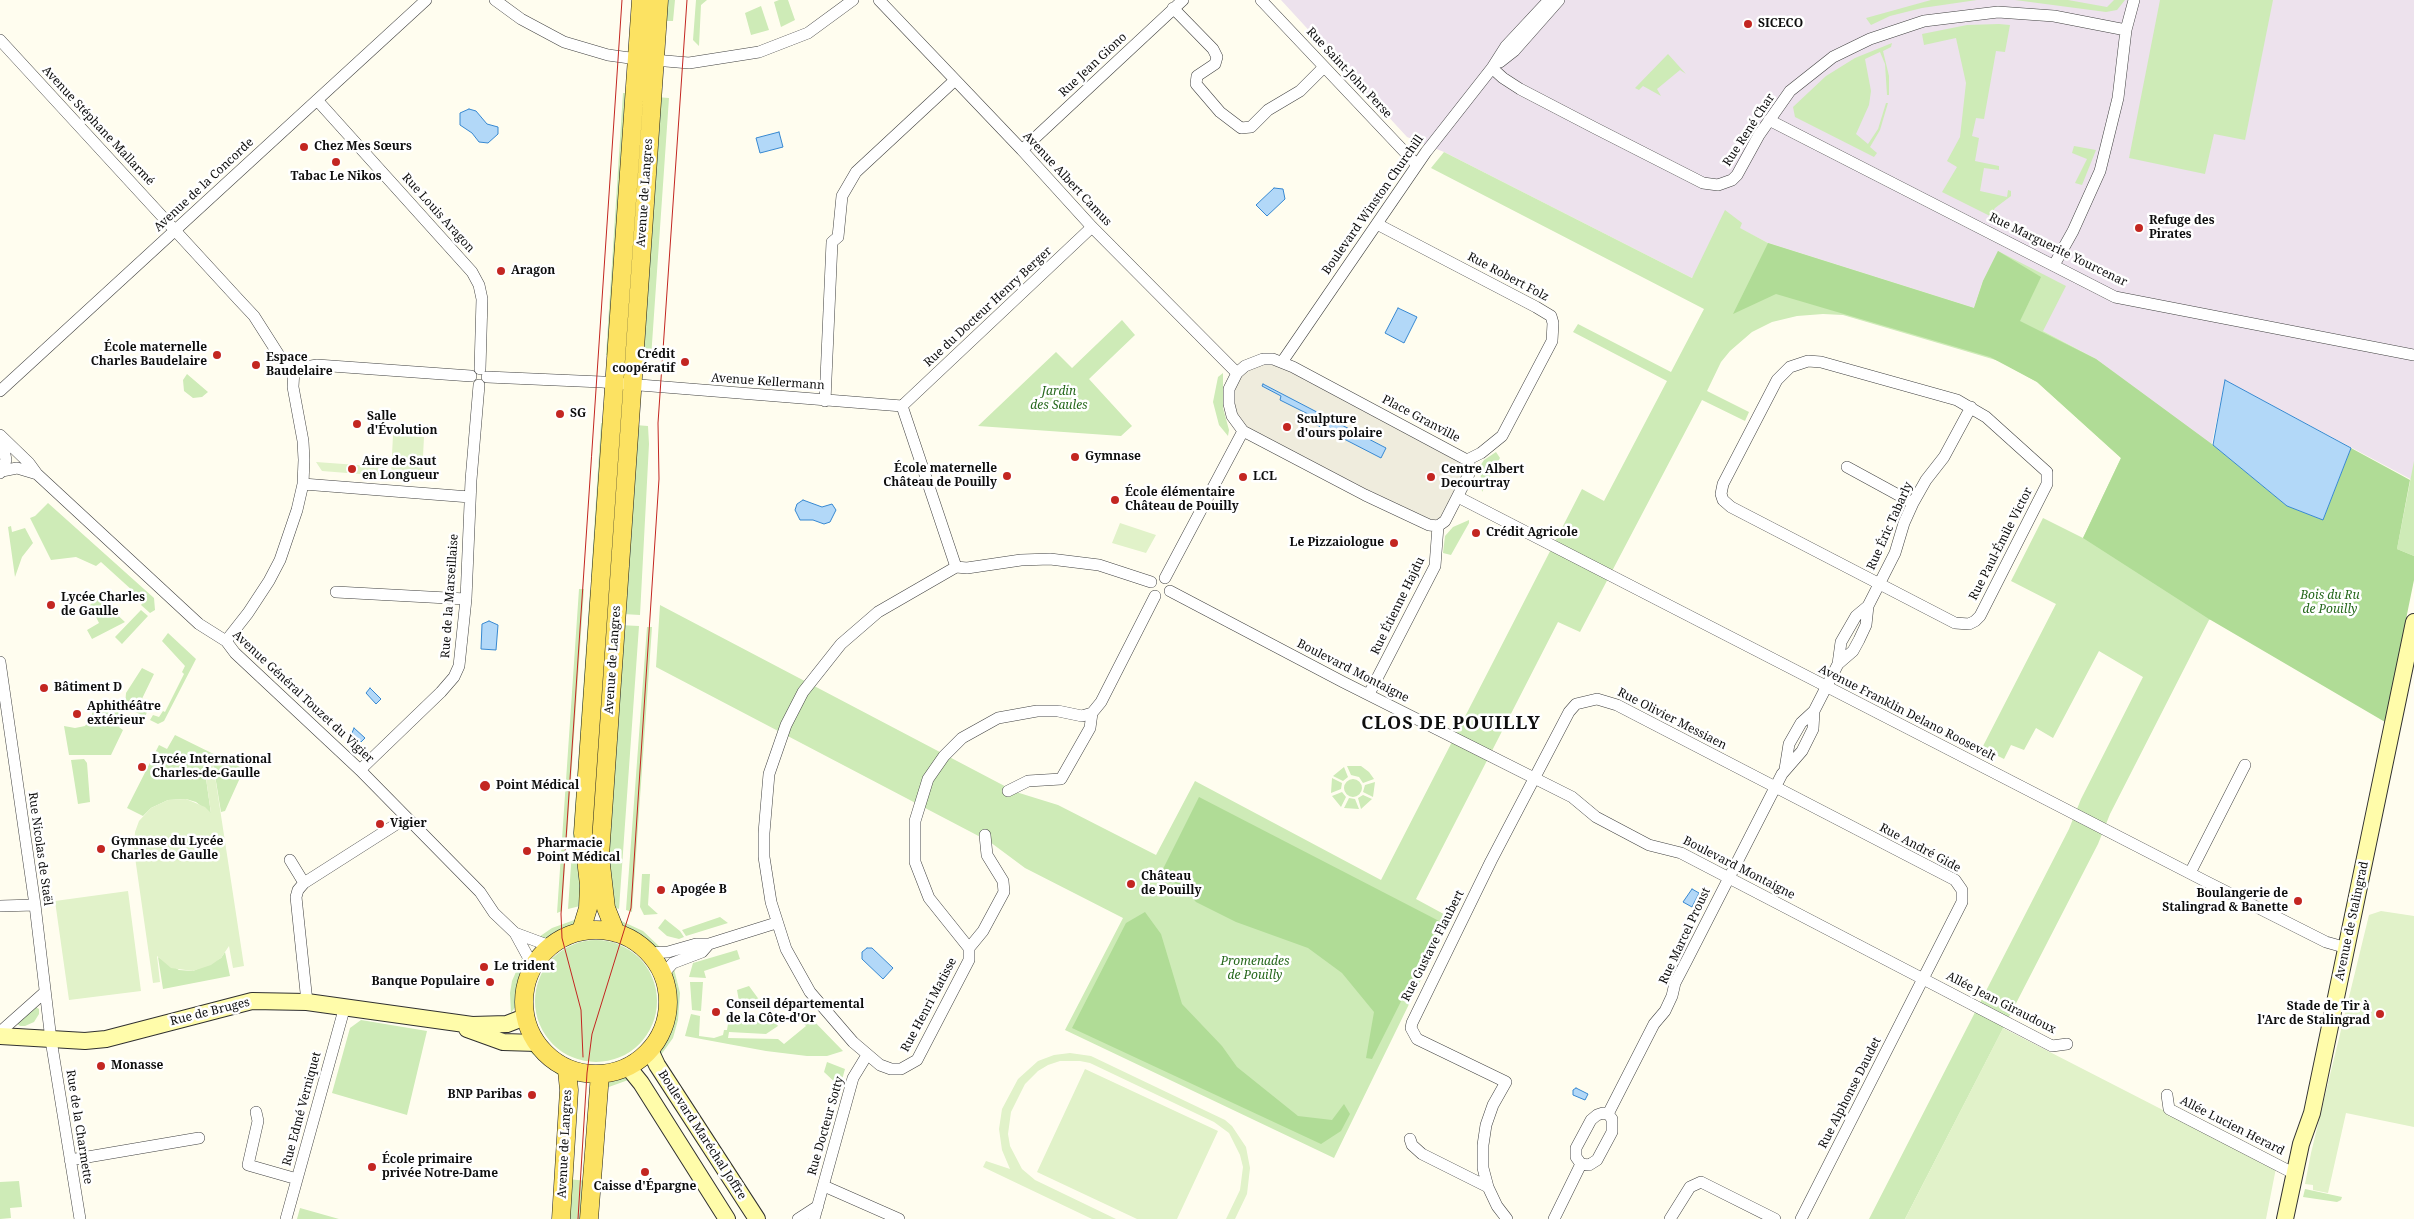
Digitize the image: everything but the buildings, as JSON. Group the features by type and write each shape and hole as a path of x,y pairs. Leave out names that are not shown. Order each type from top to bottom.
{"main road":[{"name":"Avenue de Langres","path":"641,0 646,60"},
{"name":"Avenue de Langres","path":"581,931 588,908 589,885 583,833 623,384 646,60 658,0"},
{"name":"Avenue de Langres","path":"616,932 606,908 600,856 623,384"},
{"path":"601,930 616,932 636,941 649,953 664,974 667,992 667,1013 664,1028 650,1050 628,1067 600,1074 567,1070 552,1060 537,1042 525,1017 527,980 533,966 550,946 562,938 581,931 601,930"},
{"name":"Avenue de Langres","path":"561,1219 569,1090 567,1070"},
{"path":"589,1219 600,1074"}],"street":[{"name":"Avenue de la Concorde","path":"0,391 426,0"},
{"path":"495,0 521,19 564,42 608,55 689,63 759,52 808,32 853,0"},
{"name":"Avenue Albert Camus","path":"879,0 954,81 1022,150 1092,227 1237,372"},
{"name":"Rue Jean Giono","path":"1022,150 1183,0"},
{"name":"Rue Saint-John Perse","path":"1261,0 1417,165"},
{"name":"Boulevard Winston Churchill","path":"1282,362 1417,165 1492,68 1506,46 1549,0"},
{"name":"Boulevard Winston Churchill","path":"1492,68 1514,51 1559,0"},
{"path":"2054,265 2073,231 2100,171 2118,98 2126,30 2134,0"},
{"path":"1174,8 1213,49 1217,57 1215,64 1198,76 1196,84 1220,112 1241,128 1250,127 1268,110 1300,90 1324,67"},
{"name":"Rue René Char","path":"1492,68 1506,80 1526,92 1703,183 1711,185 1725,184 1737,176 1769,120 1790,91 1833,57 1870,39 1924,21 1998,12 2054,16 2126,30"},
{"name":"Avenue Stéphane Mallarmé","path":"0,40 254,316 282,360 294,369"},
{"path":"824,401 832,242 838,237 842,196 856,172 954,81"},
{"name":"Rue Louis Aragon","path":"317,100 472,272 479,285 482,299 479,377"},
{"name":"Rue Marguerite Yourcenar","path":"1769,120 2116,297 2414,355"},
{"name":"Rue Robert Folz","path":"1377,224 1551,316 1553,323 1552,341 1502,436 1480,453 1467,460"},
{"name":"Rue du Docteur Henry Berger","path":"902,406 1092,227"},
{"name":"Place Granville","path":"1237,372 1245,366 1263,360 1273,359 1282,362 1367,405 1467,460 1470,467 1469,474 1445,521 1438,526"},
{"name":"Rue Paul-Émile Victor","path":"1815,361 1957,400 1986,417 2045,468 2048,480 1980,616 1969,624 1955,623 1879,583 1731,507 1721,494 1723,484 1777,380 1790,367 1815,361"},
{"name":"Avenue Kellermann","path":"294,369 317,365 479,377 623,384 902,406"},
{"path":"226,641 256,601 280,560 292,526 303,484 303,441 293,386 294,369"},
{"path":"1237,372 1230,389 1229,404 1232,416 1243,432 1365,495 1429,525 1438,526"},
{"name":"Rue de la Marseillaise","path":"360,770 441,692 454,677 461,659 479,377"},
{"path":"902,406 956,567"},
{"name":"Rue Éric Tabarly","path":"1826,687 1838,664 1853,651 1859,640 1866,626 1868,606 1895,553 1904,523 1913,503 1926,480 1944,457 1971,407"},
{"path":"1165,578 1243,432"},
{"path":"1,436 7,456 1,472"},
{"name":"Avenue Général Touzet du Vigier","path":"1,436 29,463 36,474 199,624 226,641 234,653 360,770 480,892 494,913 515,933 533,966"},
{"path":"1,472 17,468 36,474"},
{"path":"1847,468 1913,503"},
{"path":"303,484 470,497"},
{"name":"Avenue Franklin Delano Roosevelt","path":"1458,496 2190,873 2326,942 2347,948"},
{"name":"Rue Étienne Hajdu","path":"1369,694 1435,566 1438,526"},
{"path":"867,1055 829,1016 810,992 786,949 776,923 764,857 766,806 769,774 794,708 818,672 859,627 899,598 940,578 956,567 967,568 1021,560 1066,560 1099,565 1151,582"},
{"path":"1157,578 1165,578 1170,584 1170,590 1162,597 1156,596 1150,589 1151,582 1157,578"},
{"name":"Boulevard Montaigne","path":"1170,590 1577,800 1596,817 1649,845 1678,851 1923,979"},
{"path":"336,592 466,599"},
{"path":"1008,791 1028,781 1061,779 1090,728 1092,713 1101,702 1156,596"},
{"name":"Avenue de Stalingrad","path":"2285,1219 2301,1144 2312,1113 2414,622"},
{"name":"Rue Nicolas de Staël","path":"0,662 35,905 51,1040"},
{"name":"Rue Marcel Proust","path":"1608,1114 1654,1024 1665,1011 1676,983 1785,769 1802,750 1813,729 1814,711 1826,687"},
{"name":"Rue Olivier Messiaen","path":"1533,778 1569,712 1576,704 1597,699 1616,705 1775,788"},
{"name":"Rue Henri Matisse","path":"867,1055 880,1065 892,1069 901,1069 917,1060 969,960 969,948 929,898 915,862 916,821 928,779 944,756 962,738 998,718 1037,711 1058,711 1082,716 1092,713"},
{"path":"2190,873 2245,765"},
{"name":"Rue Gustave Flaubert","path":"1488,1187 1483,1168 1483,1145 1486,1125 1493,1105 1506,1082 1417,1039 1411,1028 1414,1016 1533,778"},
{"name":"Rue André Gide","path":"1775,788 1958,882 1962,890 1962,902 1923,979"},
{"path":"307,1002 296,897 298,890 304,883 406,818"},
{"path":"969,948 983,932 1004,892 1003,881 987,855 985,835"},
{"path":"290,860 304,883"},
{"path":"0,906 35,905"},
{"path":"649,953 668,952 696,944 709,944 776,923"},
{"name":"Avenue Général Touzet du Vigier","path":"515,933 550,946"},
{"path":"664,974 673,963 702,952 709,944"},
{"name":"Allée Jean Giraudoux","path":"1923,979 2052,1046 2067,1044"},
{"name":"Rue Alphonse Daudet","path":"1801,1219 1923,979"},
{"path":"0,1032 45,992"},
{"name":"Rue de Bruges","path":"0,1036 85,1041 106,1039 252,1001 307,1002 345,1006 472,1025 507,1024 525,1017"},
{"name":"Rue Edmé Verniquet","path":"286,1219 345,1006"},
{"name":"Rue de Bruges","path":"451,1023 503,1042 537,1042"},
{"name":"Rue de la Charmette","path":"51,1040 80,1219"},
{"name":"Boulevard Maréchal Joffre","path":"650,1050 657,1065 752,1213"},
{"name":"Rue Docteur Sotty","path":"814,1219 853,1078 867,1055"},
{"name":"Boulevard Maréchal Joffre","path":"628,1067 641,1083 728,1219"},
{"name":"Allée Lucien Herard","path":"2167,1095 2169,1109 2295,1174"},
{"path":"256,1112 258,1121 248,1165 297,1179"},
{"path":"1608,1114 1612,1119 1613,1130 1599,1158 1594,1163 1581,1164 1576,1157 1575,1150 1588,1125 1597,1115 1608,1114"},
{"path":"70,1160 199,1138"},
{"path":"1410,1139 1412,1145 1422,1154 1488,1187 1497,1206 1507,1219"},
{"path":"1554,1219 1581,1164"},
{"path":"1670,1219 1690,1188 1701,1182 1775,1219"},
{"path":"824,1186 899,1219"},
{"path":"798,1219 818,1206"},
{"path":"728,1219 752,1213"}],"shaded area":[{"path":"1281,0 2414,0 2414,481 2225,380 2211,447 2096,359 2043,331 1998,252 1983,281 1974,308 1768,243 1739,228 1692,278 1444,152 1407,137"},
{"path":"1273,359 1470,467 1438,526 1243,431 1229,389 1237,373","holes":["1263,384 1386,448 1381,457 1314,423 1316,418 1280,400 1282,396"]}],"green space":[{"path":"664,0 675,0 673,21 663,21"},
{"path":"696,0 707,0 701,5 699,46 693,40"},
{"path":"788,0 795,20 781,27 774,2"},
{"path":"1931,0 1977,0 1922,8 1890,16 1871,25 1866,18"},
{"path":"2015,0 2068,0 2107,7 2114,0 2125,0 2117,10 2106,12"},
{"path":"2160,0 2273,0 2245,140 2214,134 2205,174 2129,158"},
{"path":"761,6 769,30 751,35 745,13"},
{"path":"1967,25 2010,25 2005,52 1996,51 1984,119 1976,118 1972,136 1979,138 1975,161 1999,166 1999,170 1984,168 1980,191 2007,197 2008,190 2011,191 2011,196 1995,208 1990,216 1942,192 1957,167 1947,161 1960,137 1966,83 1956,38 1924,45 1922,34"},
{"path":"1892,43 1891,47 1883,51 1889,76 1889,95 1887,95 1885,64 1880,52 1865,59 1871,91 1869,105 1856,134 1868,144 1878,129 1886,103 1888,103 1880,130 1870,147 1877,153 1874,157 1795,117 1793,107 1826,76 1855,58"},
{"path":"1668,54 1686,74 1680,70 1657,89 1661,96 1643,86 1639,90 1635,88"},
{"path":"623,93 628,93 610,355 606,355"},
{"path":"656,97 669,98 651,358 639,357"},
{"path":"2074,146 2096,150 2082,185 2075,183 2087,159 2072,153"},
{"name":"Promenades de Pouilly","path":"1444,152 1692,278 1725,210 1742,223 1740,228 1768,243 1974,308 1983,281 1998,251 2066,286 2043,331 2096,359 2213,445 2287,506 2393,548 2209,620 2110,814 2098,844 1905,1219 1869,1219 2069,829 2081,799 2143,677 2099,651 2053,738 2036,728 2024,750 2011,745 2004,759 1982,748 2056,604 2011,581 2043,518 2083,538 2121,458 2037,382 1999,361 1843,315 1823,314 1797,316 1772,322 1752,332 1730,351 1721,362 1707,391 1749,412 1745,421 1702,400 1580,632 1558,622 1416,899 1451,918 1334,1158 1065,1030 1123,918 1025,868 990,842 656,667 660,605 1016,792 1058,805 1156,855 1195,781 1381,880 1582,489 1604,501 1667,381 1573,332 1578,324 1671,372 1704,309 1431,168"},
{"name":"Bois du Ru de Pouilly","path":"1768,243 1974,308 1983,281 1998,251 2041,277 2020,321 2096,359 2213,445 2287,506 2323,520 2351,448 2410,480 2397,549 2414,556 2414,580 2385,722 2209,619 2083,538 2121,458 2037,382 1990,357 1776,294 1733,314"},
{"name":"Jardin des Saules","path":"1122,320 1135,335 1089,379 1132,426 1121,436 978,426 1056,352 1072,368"},
{"path":"1223,373 1223,408 1229,430 1228,436 1219,425 1213,402 1218,377"},
{"path":"187,374 208,392 202,397 193,398 184,391 183,380"},
{"path":"601,423 605,423 597,577 591,577"},
{"path":"635,425 648,426 649,444 640,615 623,614"},
{"path":"393,435 424,437 422,476 391,475"},
{"path":"1496,452 1500,458 1482,492 1480,466 1484,460"},
{"path":"2414,461 2414,556 2397,549"},
{"name":"Aire de Saut en Longueur","path":"316,462 385,467 385,476 322,471"},
{"path":"48,503 154,598 155,610 150,613 141,605 144,601 101,562 96,566 76,557 51,560 30,518 35,516"},
{"path":"1469,520 1451,555 1443,553 1445,536 1453,527"},
{"path":"1120,523 1156,535 1146,553 1112,543"},
{"path":"11,526 12,532 25,528 33,543 22,557 15,577 8,527"},
{"path":"579,589 584,589 562,911 557,913"},
{"path":"590,590 594,590 584,905 568,909"},
{"path":"98,597 125,622 92,639 87,630 99,623 90,605"},
{"path":"141,610 148,616 122,644 115,637"},
{"path":"619,625 639,626 619,909 614,907 606,886"},
{"path":"647,627 652,627 632,912 626,910"},
{"path":"168,633 196,659 164,721 158,724 150,720 153,715 159,717 163,711 165,712 184,674 182,672 185,666 162,641"},
{"path":"142,668 154,674 138,707 147,712 145,717 125,706 126,693"},
{"path":"102,704 125,716 119,727 123,730 111,755 69,755 64,726 75,728 85,726 92,715 93,705"},
{"path":"175,735 244,769 225,811 221,812 213,763 204,764 211,814 196,802 186,799 168,800 151,808 143,816 127,808 159,745 167,749"},
{"path":"84,759 87,763 90,802 78,804 71,760"},
{"path":"213,763 244,966 233,968 229,946 221,958 211,965 193,971 171,968 157,956 160,982 153,983 134,850 135,832 139,821 151,808 168,800 186,799 205,807 211,813 204,764"},
{"path":"1347,766 1361,766 1374,779 1363,783 1359,777 1351,775"},
{"path":"1344,767 1348,777 1343,781 1333,776"},
{"path":"1332,778 1342,783 1341,789 1331,793"},
{"path":"1349,779 1357,779 1362,784 1360,795 1349,797 1344,792 1344,784"},
{"path":"1375,782 1373,797 1363,792 1365,785"},
{"path":"1342,792 1346,797 1341,807 1332,796"},
{"path":"1363,795 1372,799 1361,809 1358,798"},
{"path":"1199,797 1441,922 1372,1059 1366,1058 1374,1012 1342,973 1308,948 1236,922 1196,902 1181,885 1158,879"},
{"path":"1349,798 1355,799 1359,809 1344,808"},
{"path":"642,874 650,874 648,905 658,914 644,915 640,907"},
{"path":"128,891 141,991 69,1000 55,901"},
{"name":"Stade de Tir à l'Arc de Stalingrad","path":"2381,911 2414,916 2414,1127 2346,1113 2328,1193 2313,1190 2313,1185 2305,1184 2311,1153 2369,915"},
{"path":"1145,912 1161,934 1182,1004 1222,1046 1237,1067 1298,1116 1332,1120 1344,1104 1350,1114 1341,1131 1321,1144 1072,1028 1126,923"},
{"path":"720,917 728,923 686,936 682,930"},
{"path":"580,918 572,929 550,939 536,939 552,928"},
{"path":"617,919 643,931 662,949 648,946 622,930"},
{"path":"665,919 680,931 684,937 679,939 667,936 658,928"},
{"path":"596,940 619,945 639,958 652,978 657,1001 652,1024 639,1044 619,1057 596,1062 573,1057 553,1044 540,1024 535,1001 540,978 553,958 573,945"},
{"path":"737,950 740,959 704,971 706,978 689,977 693,963"},
{"path":"225,952 230,976 163,989 158,957 179,970 193,971 221,958"},
{"path":"522,958 528,965 522,983 521,999 511,1013 510,993 512,981"},
{"path":"674,969 680,993 678,1020 673,1038 658,1059 658,1045 666,1029 671,1005 669,979"},
{"path":"690,982 703,982 701,1011 692,1010"},
{"path":"749,986 763,1005 762,1007 740,1007 737,990"},
{"path":"36,1007 39,1009 39,1014 34,1022 25,1026 20,1026 16,1023"},
{"path":"732,1013 771,1016 778,1026 766,1034 729,1032 728,1038 778,1039 784,1044 806,1026 800,1019 807,1014 843,1051 827,1056 807,1056 766,1051 685,1036 691,1014 700,1016 699,1036 714,1038 723,1035 724,1030 727,1030 729,1018 734,1016"},
{"path":"361,1020 427,1031 407,1115 332,1093 350,1028"},
{"path":"2003,1028 2276,1168 2266,1219 1905,1219"},
{"path":"524,1047 536,1049 559,1070 558,1075"},
{"path":"1070,1053 1091,1056 1225,1120 1232,1126 1246,1147 1250,1168 1247,1194 1235,1219 1226,1219 1240,1190 1243,1167 1240,1155 1229,1133 1214,1122 1090,1063 1060,1061 1038,1071 1025,1084 1011,1112 1008,1134 1010,1146 1022,1169 1035,1180 1116,1219 1092,1219 983,1167 986,1161 1010,1169 1002,1150 999,1129 1002,1109 1018,1079 1038,1061 1054,1055"},
{"path":"827,1062 845,1069 840,1087 824,1072"},
{"path":"1085,1069 1218,1131 1177,1219 1137,1219 1037,1172"},
{"path":"623,1074 631,1079 606,1088 604,1083 611,1076"},
{"path":"567,1179 588,1181 586,1219 564,1219"},
{"path":"19,1181 22,1207 10,1208 11,1218 0,1219 0,1182"},
{"path":"2305,1189 2342,1197 2337,1202 2303,1197"},
{"path":"300,1208 339,1219 297,1219"}],"water":[{"path":"469,109 476,111 487,124 498,127 498,134 488,143 479,142 472,133 460,125 460,113"},
{"path":"779,132 783,147 760,153 756,138"},
{"path":"1274,188 1283,189 1285,199 1267,216 1256,205"},
{"path":"1398,308 1417,317 1404,343 1385,333"},
{"path":"2225,380 2351,448 2323,520 2287,506 2213,445"},
{"path":"1263,384 1386,448 1381,458 1313,423 1316,418 1280,400 1281,396 1262,386"},
{"path":"803,500 822,507 832,504 836,510 830,522 824,524 813,520 800,520 795,510 797,504"},
{"path":"489,621 498,625 496,650 481,649 482,624"},
{"path":"370,688 381,699 376,704 366,693"},
{"path":"354,728 365,738 361,742 352,733"},
{"path":"1692,889 1699,893 1692,907 1683,902"},
{"path":"867,948 872,948 893,968 883,979 862,959 862,952"},
{"path":"1576,1088 1588,1094 1585,1100 1573,1095 1573,1090"}],"tram line":[{"path":"583,1057 581,1010 562,938 561,914 622,0"},
{"path":"578,1219 587,1073 592,1034 631,908 659,479 658,423 687,0"}],"place":[{"name":"SICECO","path":"1748,24"},
{"name":"Chez Mes Sœurs","path":"304,147"},
{"name":"Tabac Le Nikos","path":"336,162"},
{"name":"Refuge des Pirates","path":"2139,228"},
{"name":"Aragon","path":"501,271"},
{"name":"École maternelle Charles Baudelaire","path":"217,355"},
{"name":"Crédit coopératif","path":"685,362"},
{"name":"Espace Baudelaire","path":"256,365"},
{"name":"SG","path":"560,414"},
{"name":"Salle d'Évolution","path":"357,424"},
{"name":"Sculpture d'ours polaire","path":"1287,427"},
{"name":"Gymnase","path":"1075,457"},
{"name":"Aire de Saut en Longueur","path":"352,469"},
{"name":"École maternelle Château de Pouilly","path":"1007,476"},
{"name":"LCL","path":"1243,477"},
{"name":"Centre Albert Decourtray","path":"1431,477"},
{"name":"École élémentaire Château de Pouilly","path":"1115,500"},
{"name":"Crédit Agricole","path":"1476,533"},
{"name":"Le Pizzaiologue","path":"1394,543"},
{"name":"Lycée Charles de Gaulle","path":"51,605"},
{"name":"Bâtiment D","path":"44,688"},
{"name":"Aphithéâtre extérieur","path":"77,714"},
{"name":"Lycée International Charles-de-Gaulle","path":"142,767"},
{"name":"Point Médical","path":"485,786"},
{"name":"Vigier","path":"380,824"},
{"name":"Gymnase du Lycée Charles de Gaulle","path":"101,849"},
{"name":"Pharmacie Point Médical","path":"527,851"},
{"name":"Château de Pouilly","path":"1131,884"},
{"name":"Apogée B","path":"661,890"},
{"name":"Boulangerie de Stalingrad & Banette","path":"2298,901"},
{"name":"Le trident","path":"484,967"},
{"name":"Banque Populaire","path":"490,982"},
{"name":"Conseil départemental de la Côte-d'Or","path":"716,1012"},
{"name":"Stade de Tir à l'Arc de Stalingrad","path":"2380,1014"},
{"name":"Monasse","path":"101,1066"},
{"name":"BNP Paribas","path":"532,1095"},
{"name":"École primaire privée Notre-Dame","path":"372,1167"},
{"name":"Caisse d'Épargne","path":"645,1172"}],"district":[{"name":"CLOS DE POUILLY","path":"1451,724"}]}
